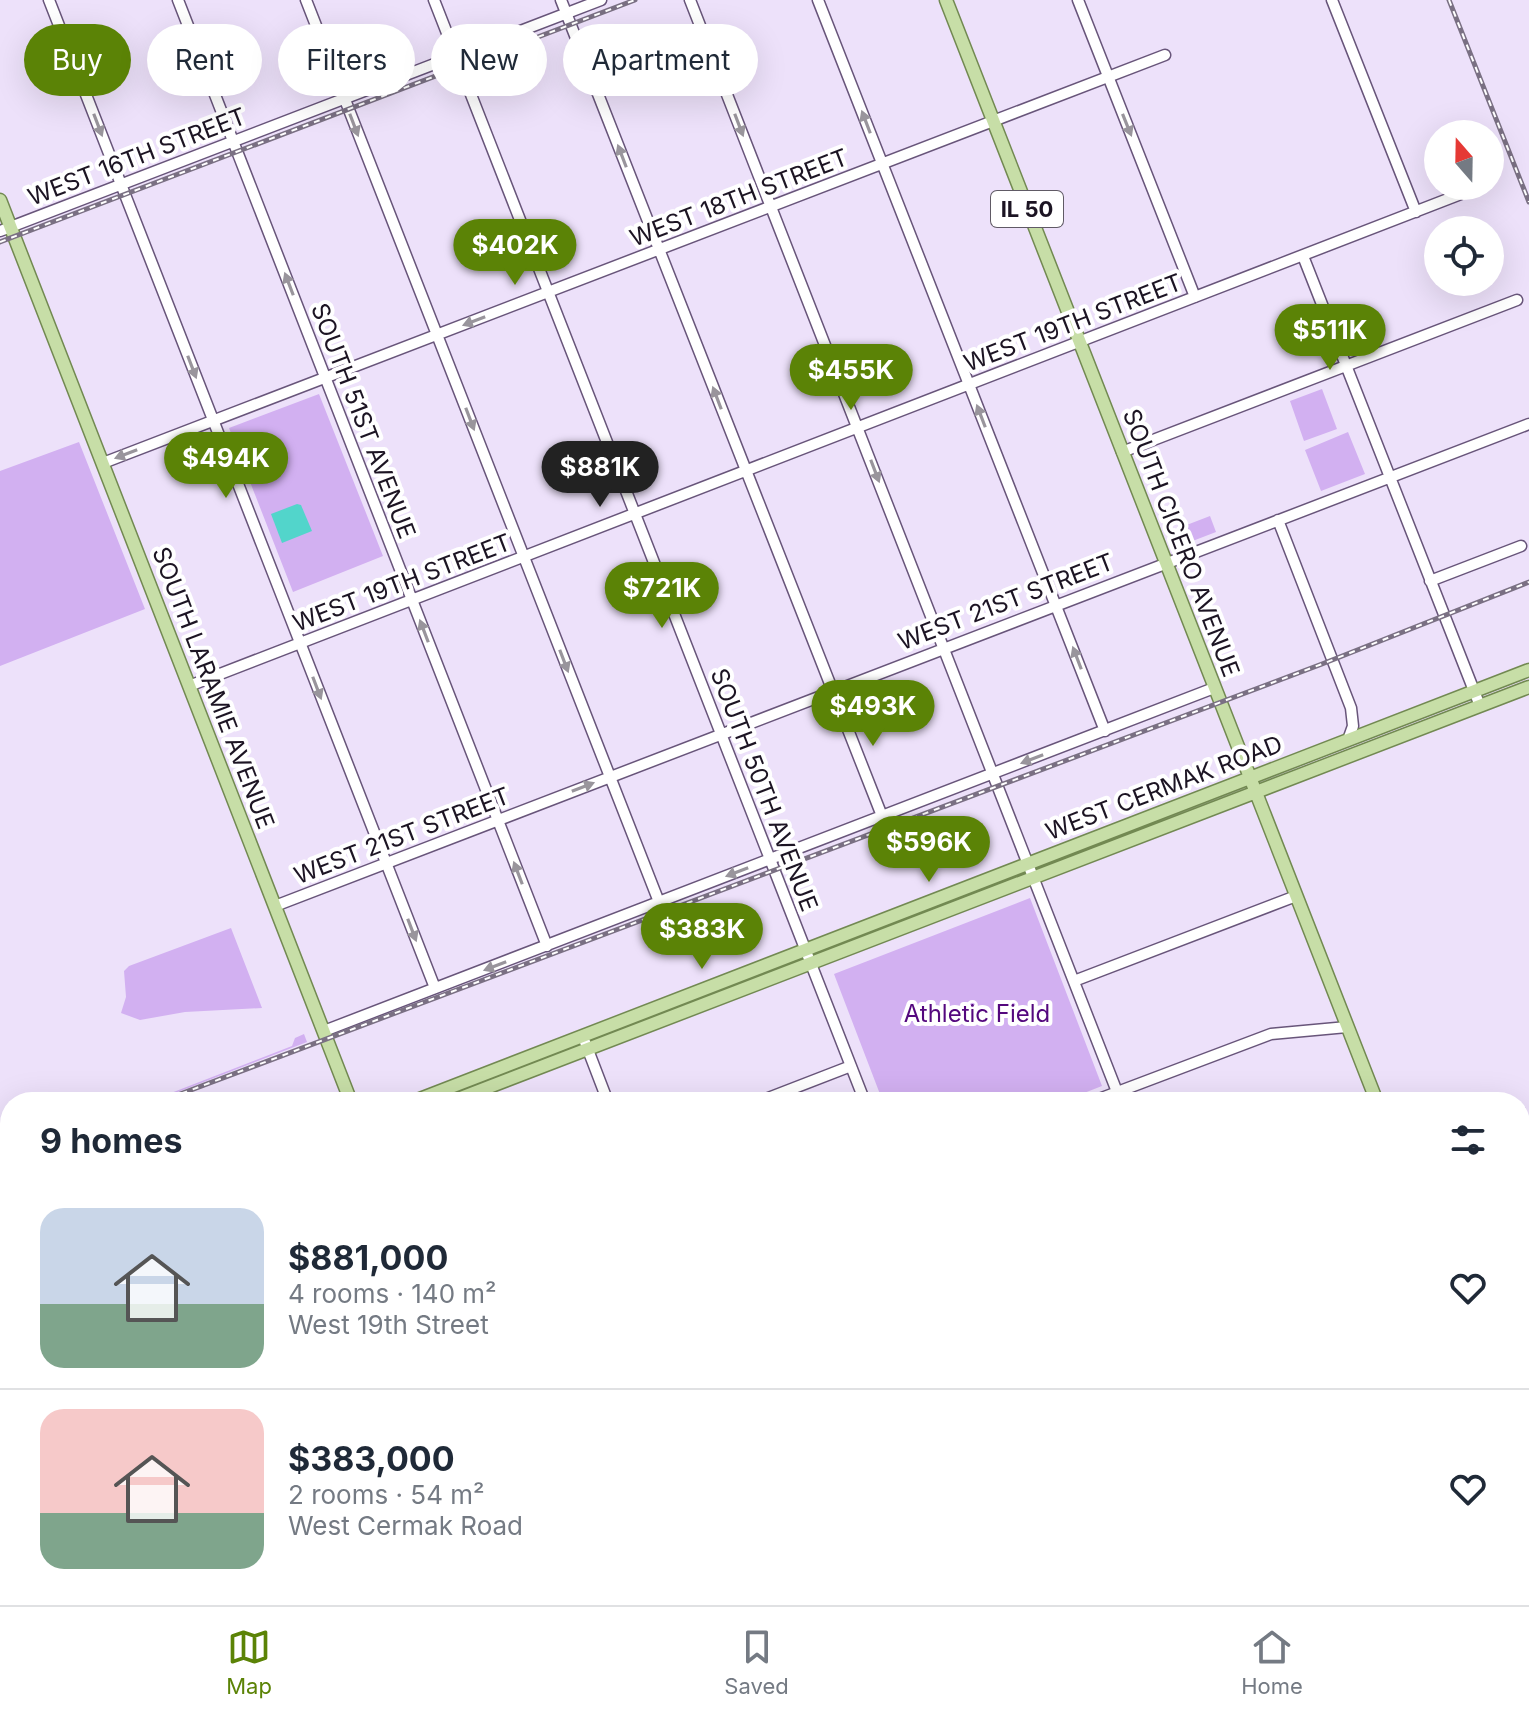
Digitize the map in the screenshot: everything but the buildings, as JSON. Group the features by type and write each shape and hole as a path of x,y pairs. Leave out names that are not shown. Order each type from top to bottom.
{"main road":[{"name":"SOUTH CICERO AVENUE","path":"946,0 1373,1092"},
{"name":"SOUTH LARAMIE AVENUE","path":"0,200 5,229 103,463 347,1092"},
{"name":"WEST CERMAK ROAD","path":"473,1092 585,1043 1032,870 1250,779 1529,670"},
{"name":"WEST CERMAK ROAD","path":"1032,870 1255,792 1529,687"},
{"name":"WEST CERMAK ROAD","path":"441,1092 585,1043"}],"street":[{"path":"49,0 435,988"},
{"name":"SOUTH 51ST AVENUE","path":"178,0 547,946"},
{"path":"306,0 659,902"},
{"name":"SOUTH 50TH AVENUE","path":"434,0 443,24"},
{"path":"561,0 882,816"},
{"name":"WEST 16TH STREET","path":"539,24 601,0"},
{"path":"690,0 1117,1092"},
{"path":"818,0 1105,731"},
{"path":"1078,0 1195,297"},
{"path":"1332,0 1416,212"},
{"name":"WEST 18TH STREET","path":"103,463 1165,55"},
{"name":"WEST 16TH STREET","path":"5,229 431,66"},
{"name":"SOUTH 50TH AVENUE","path":"472,96 861,1092"},
{"name":"WEST 19TH STREET","path":"189,686 1446,200"},
{"path":"1303,256 1480,706"},
{"path":"1122,452 1517,300"},
{"name":"WEST 21ST STREET","path":"275,906 1529,424"},
{"path":"1278,520 1351,708 1353,726 1348,740"},
{"path":"1430,581 1521,546"},
{"path":"324,1031 1214,688"},
{"path":"1074,981 1296,896"},
{"path":"1131,1092 1271,1034 1347,1027"},
{"path":"585,1043 604,1092"},
{"path":"784,1092 851,1066"}],"green space":[{"path":"1322,389 1337,429 1304,441 1290,401"},
{"path":"319,394 383,556 293,592 229,428"},
{"path":"1348,432 1365,474 1321,491 1305,450"},
{"path":"79,442 145,609 0,666 0,471"},
{"path":"1210,516 1216,532 1177,547 1171,531"},
{"name":"Athletic Field","path":"1030,898 1102,1086 1087,1092 879,1092 834,974"},
{"path":"231,928 262,1008 185,1012 140,1020 121,1013 126,997 124,971 129,966"},
{"path":"304,1034 307,1042 174,1092 292,1046 295,1038"}],"shaded area":[{"path":"301,505 312,531 282,543 271,514"}],"railway":[{"path":"0,242 635,0"},
{"path":"1449,0 1529,202"},
{"path":"186,1092 1322,664 1529,582"}]}
